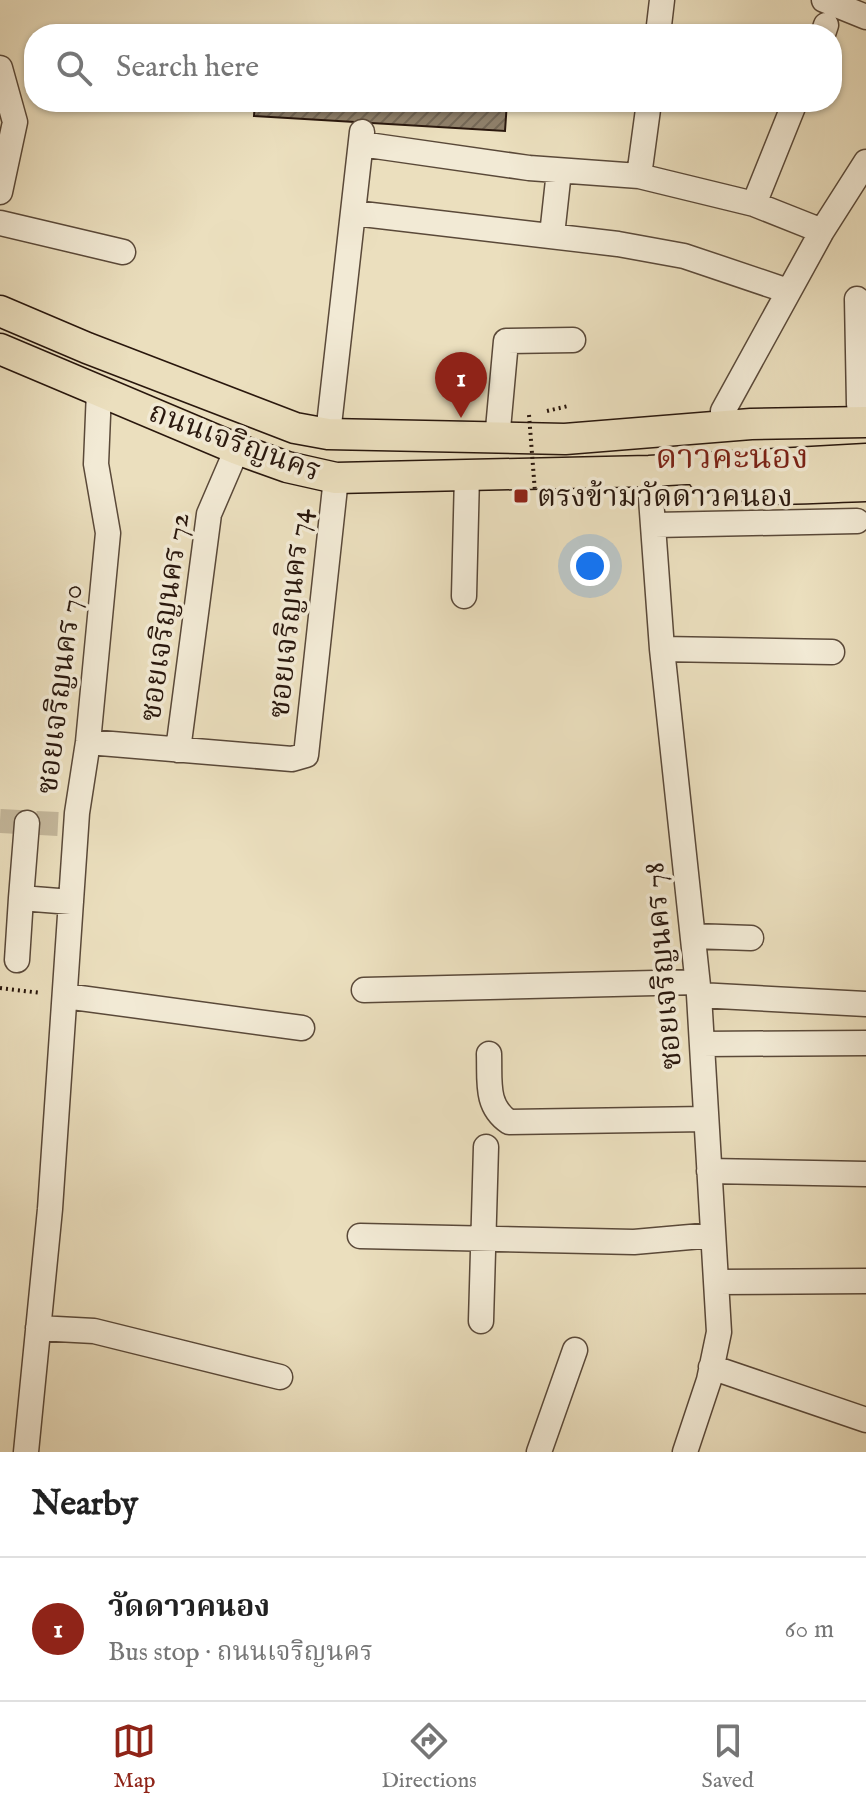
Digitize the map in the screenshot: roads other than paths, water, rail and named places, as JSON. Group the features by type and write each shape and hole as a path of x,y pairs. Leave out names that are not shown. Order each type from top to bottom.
{"main road":[{"name":"ถนนเจริญนคร","path":"0,311 295,428 328,434 497,440 565,439 715,419 817,423 864,410"},
{"name":"ถนนเจริญนคร","path":"0,349 237,449 287,467 336,478 649,471 866,459"},
{"path":"715,419 864,410"},
{"path":"687,469 724,484 754,488 866,486"}],"street":[{"path":"659,24 662,0"},
{"path":"824,0 866,17"},
{"path":"0,68 15,122 0,192"},
{"path":"639,176 648,112"},
{"path":"754,204 791,112"},
{"path":"328,434 362,138 559,171 639,176 754,204 822,231"},
{"path":"715,419 822,231 866,162"},
{"path":"552,235 559,171"},
{"path":"354,213 552,235 684,256 788,291"},
{"path":"0,223 123,252"},
{"path":"857,299 864,410"},
{"path":"497,440 506,341 573,340"},
{"name":"ซอยเจริญนคร 70","path":"26,1452 65,996 71,902 67,825 88,742 108,533 96,464 99,391"},
{"name":"ซอยเจริญนคร 72","path":"178,750 209,514 237,449"},
{"name":"ซอยเจริญนคร 78","path":"649,471 662,649 698,989 719,1332 685,1452"},
{"path":"464,596 467,475"},
{"name":"ซอยเจริญนคร 74","path":"178,750 292,759 306,755 336,478"},
{"path":"655,525 857,521"},
{"path":"662,649 832,652"},
{"path":"88,742 178,750"},
{"path":"17,960 27,823"},
{"path":"21,898 71,902"},
{"path":"693,936 751,938"},
{"path":"364,990 698,989 866,1004"},
{"path":"65,996 302,1028"},
{"path":"702,1044 866,1043"},
{"path":"489,1054 491,1104 497,1114 509,1122 706,1119"},
{"path":"481,1321 486,1147"},
{"path":"709,1171 866,1174"},
{"path":"360,1236 634,1242 713,1235"},
{"path":"716,1282 866,1281"},
{"path":"38,1328 94,1331 280,1377"},
{"path":"539,1452 575,1350"},
{"path":"711,1367 866,1420"}],"tunnel":[{"path":"0,821 58,824"}],"place":[{"name":"วัดดาวคนอง","path":"461,418"},
{"name":"ตรงข้ามวัดดาวคนอง","path":"521,496"}],"district":[{"name":"ดาวคะนอง","path":"732,456"}]}
